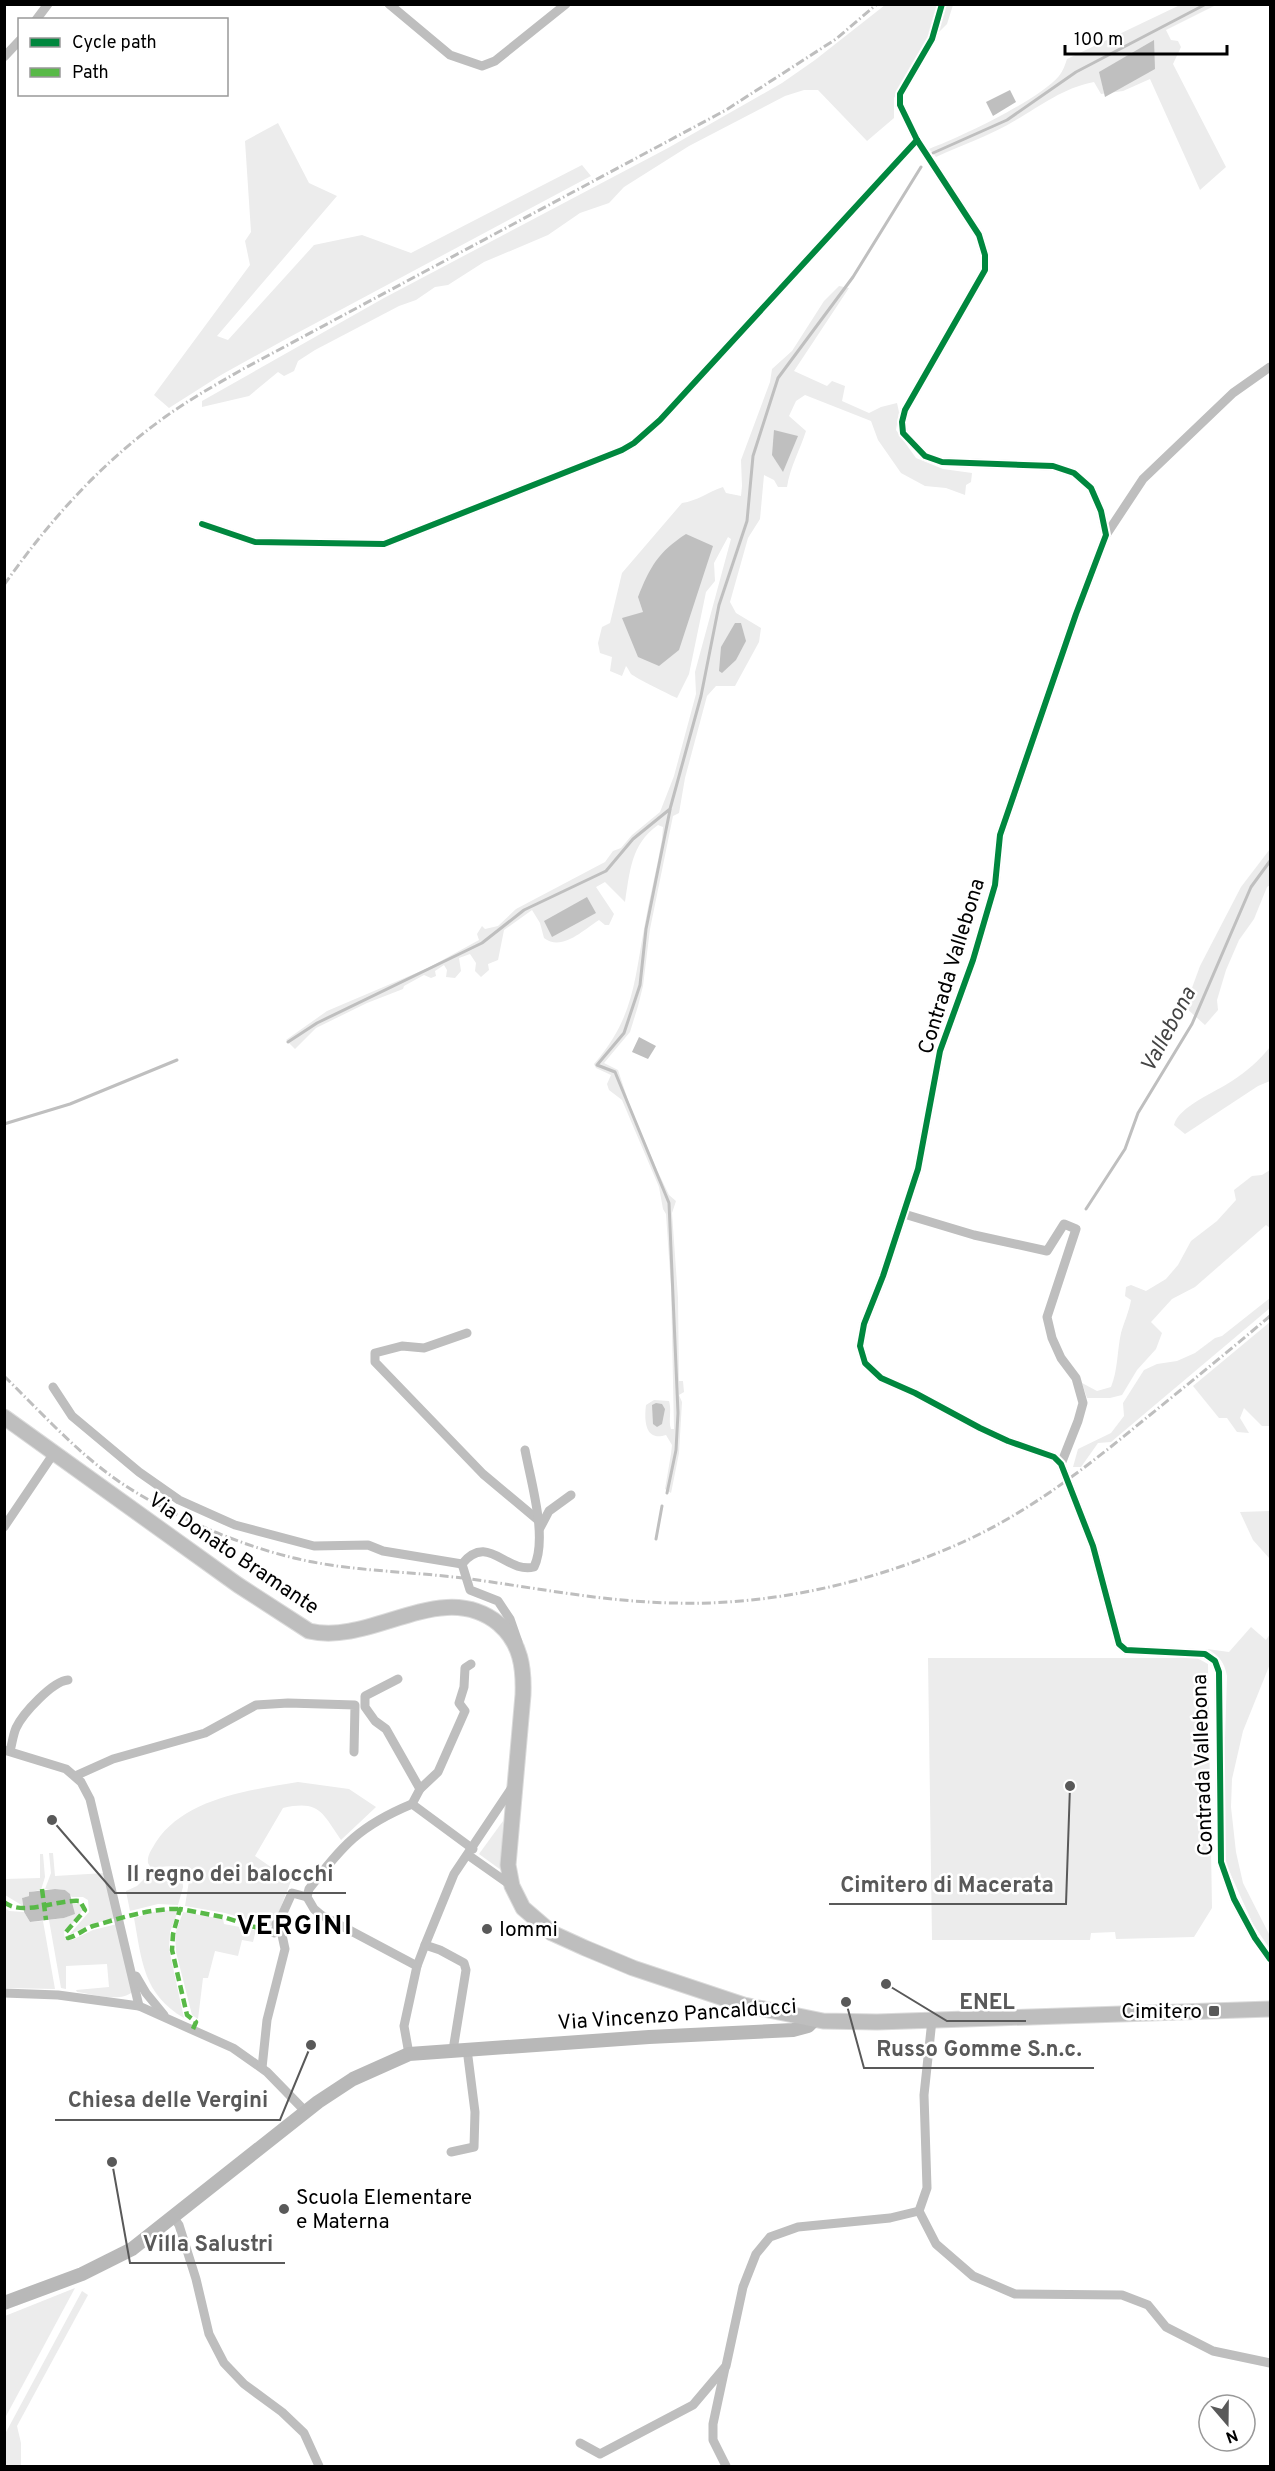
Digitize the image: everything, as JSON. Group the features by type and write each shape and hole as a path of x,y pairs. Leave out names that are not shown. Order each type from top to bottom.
{"main road":[{"name":"Via Donato Bramante","path":"4,1417 238,1586 309,1631 321,1634 343,1634 437,1608 456,1608 477,1612 494,1621 511,1637 524,1670 524,1695 508,1841 508,1865 512,1886 523,1908 552,1933 633,1968 716,1997 814,2020"},
{"name":"Via Vincenzo Pancalducci","path":"4,2304 82,2274 122,2254 174,2218 305,2112 353,2079 409,2054 793,2030 808,2026 814,2020 866,2022 1270,2009"}],"street":[{"path":"38,18 48,4"},
{"path":"389,4 450,55 482,66 495,61 566,4"},
{"path":"942,4 932,39 900,94 900,105 916,140 979,235 985,263 984,270 905,410 902,422 903,433 925,456 942,462 1053,466 1074,473 1091,488 1101,511 1107,535"},
{"path":"4,57 18,42"},
{"path":"202,524 255,542 384,544 622,450 660,420 916,140"},
{"name":"Contrada Vallebona","path":"1270,367 1233,393 1143,479 1107,535 1076,614 1000,835 995,885 973,960 940,1051 918,1169 860,1337 865,1363 881,1378 989,1432 1054,1457 1061,1464 1093,1546 1119,1644 1126,1650 1138,1653 1205,1654 1215,1661 1219,1672 1221,1862 1234,1899 1255,1938 1270,1959"},
{"path":"904,1214 974,1235 1047,1251 1064,1224 1076,1229 1047,1317 1052,1338 1061,1358 1076,1378 1083,1403 1061,1464"},
{"path":"467,1333 424,1348 402,1346 375,1353 375,1362 483,1474 539,1524"},
{"path":"53,1387 72,1416 139,1472 178,1500 236,1525 314,1546 368,1545 383,1551 462,1564"},
{"path":"462,1564 468,1557 478,1552 490,1552 525,1569 534,1567 538,1559 539,1524 525,1449"},
{"path":"4,1527 54,1453"},
{"path":"539,1524 549,1511 571,1495"},
{"path":"462,1564 470,1590 498,1601 510,1619 517,1637 520,1656"},
{"path":"417,1966 321,1915 314,1909 307,1897 309,1889 340,1849 383,1816 412,1804 420,1789 438,1772 465,1711 459,1703 464,1687 465,1668 471,1664"},
{"path":"398,1679 365,1696 365,1707 375,1721 386,1729 420,1789"},
{"path":"69,1680 61,1681 52,1687 23,1716 7,1750 66,1769 75,1776 90,1798 139,2006"},
{"path":"75,1776 113,1760 205,1733 256,1706 288,1703 355,1706 354,1752"},
{"path":"409,2054 404,2026 417,1966 454,1874 514,1784"},
{"path":"412,1804 512,1886"},
{"path":"262,2067 267,2020 285,1949 282,1935 275,1929 292,1893 307,1897"},
{"path":"426,1945 464,1963 466,1971 460,2050 475,2112 474,2147 451,2152"},
{"path":"131,1965 146,1993 166,2017"},
{"path":"4,1993 58,1995 139,2006 233,2048 262,2067 305,2112"},
{"path":"932,2020 924,2095 927,2188 920,2211 936,2244 973,2276 1015,2294 1122,2295 1148,2305 1166,2327 1213,2351 1270,2363"},
{"path":"726,2466 713,2440 713,2424 743,2287 756,2254 770,2237 798,2227 891,2218 920,2211"},
{"path":"174,2218 179,2224 196,2279 209,2334 224,2363 244,2384 282,2412 304,2433 320,2466"},
{"path":"580,2443 600,2454 693,2405 726,2366"}],"shaded area":[{"path":"885,5 953,5 947,24 927,44 894,98 894,118 867,141 818,90 804,90 785,96 689,146 624,187 609,203 580,213 548,235 484,262 448,285 435,287 416,300 399,306 315,350 298,361 294,371 284,376 278,372 249,396 202,407 202,401 384,298 668,148 782,83"},
{"path":"1180,5 1216,5 1166,30 1171,40 1178,41 1181,47 1173,64 1226,167 1200,190 1150,79 1123,91 1101,94 1094,82 1072,88 997,130 936,157 929,149 978,127 1034,96 1059,76 1067,59"},
{"path":"1154,40 1155,69 1105,97 1099,72"},
{"path":"1010,90 1016,102 993,116 986,102"},
{"path":"278,123 309,183 337,196 217,336 228,340 314,245 362,235 411,253 582,165 591,176 286,339 221,375 169,408 154,395 250,265 245,241 251,232 245,141"},
{"path":"839,286 849,288 794,371 827,386 832,381 845,386 842,401 869,413 897,403 899,412 896,430 916,458 943,469 972,473 971,482 966,485 965,495 946,488 925,486 901,473 878,440 871,421 805,395 796,401 789,416 806,431 787,487 778,487 774,480 764,475 760,519 748,538 730,602 736,613 761,628 759,642 735,686 716,686 707,696 685,778 679,813 673,816 650,929 643,986 638,1006 630,1032 604,1063 618,1070 632,1112 657,1170 669,1195 676,1201 672,1213 678,1298 679,1381 683,1381 684,1392 679,1395 682,1402 679,1453 671,1493 665,1489 672,1445 666,1435 659,1436 650,1433 645,1417 646,1405 654,1400 669,1401 670,1426 674,1429 671,1287 666,1214 659,1187 622,1100 609,1090 607,1084 611,1075 596,1068 594,1064 617,1032 630,1000 663,827 658,825 649,832 637,850 633,859 625,902 605,882 596,887 614,914 609,925 599,920 572,938 551,942 544,938 540,923 532,910 504,930 498,960 488,964 489,970 481,977 475,971 476,963 470,954 459,958 461,971 455,978 446,977 447,970 444,965 435,971 436,976 431,978 424,975 404,986 403,989 367,1003 316,1028 295,1049 286,1040 327,1011 428,968 479,940 477,934 482,926 485,929 498,926 516,909 605,862 613,851 621,848 632,835 660,812 674,776 696,694 695,672 731,539 728,537 714,563 715,581 706,592 689,674 677,698 634,676 626,666 622,676 610,671 612,657 600,653 598,643 602,627 610,623 622,573 682,503 723,487 726,493 741,496 741,460 770,382 772,369 792,351 824,301"},
{"path":"774,430 798,436 783,472 772,455"},
{"path":"686,534 713,546 679,650 659,666 638,657 622,618 643,612 638,597 651,569 668,547"},
{"path":"735,623 741,623 746,641 736,660 722,673 719,671 721,647"},
{"path":"1270,849 1270,885 1267,887 1254,919 1239,940 1226,970 1217,1000 1218,1010 1205,1025 1185,1007 1200,966 1241,887"},
{"path":"587,897 596,913 552,937 544,921"},
{"path":"639,1037 656,1046 648,1059 632,1052"},
{"path":"1270,1047 1270,1081 1258,1086 1185,1134 1174,1125 1177,1118 1190,1106 1243,1073"},
{"path":"1270,1170 1270,1228 1266,1225 1195,1287 1172,1299 1151,1322 1162,1333 1156,1349 1137,1370 1122,1395 1110,1398 1087,1398 1082,1383 1097,1391 1111,1387 1121,1333 1131,1300 1125,1296 1126,1287 1131,1285 1146,1291 1166,1279 1178,1265 1191,1241 1217,1221 1236,1200 1234,1190 1252,1176 1262,1175"},
{"path":"1270,1298 1270,1308 1111,1442 1098,1443 1081,1467 1073,1467 1078,1449 1111,1433 1124,1416 1123,1403 1144,1370 1157,1364 1177,1361 1195,1353 1215,1338 1222,1336"},
{"path":"1270,1322 1270,1426 1262,1426 1244,1408 1240,1418 1249,1433 1237,1432 1227,1418 1219,1418 1193,1386"},
{"path":"662,1404 665,1409 662,1424 657,1427 653,1424 652,1405"},
{"path":"1270,1511 1270,1559 1253,1540 1240,1512"},
{"path":"1251,1627 1266,1640 1270,1634 1270,1664 1243,1731 1232,1779 1231,1807 1236,1852 1243,1883 1270,1936 1270,1949 1253,1924 1226,1864 1224,1770 1227,1676 1221,1660 1207,1649 1229,1652"},
{"path":"928,1658 1197,1658 1208,1664 1212,1908 1194,1937 1116,1939 1115,1932 1091,1933 1090,1940 932,1940"},
{"path":"298,1782 349,1789 376,1807 341,1840 324,1815 312,1807 283,1808 255,1856 291,1881 273,1927 225,1913 185,1906 189,1881 187,1872 183,1869 165,1866 151,1868 148,1863 148,1857 156,1842 168,1827 184,1815 220,1798"},
{"path":"503,1821 501,1870 479,1854"},
{"path":"49,1853 53,1853 55,1876 105,1873 116,1918 91,1924 69,1935 89,1912 88,1900 83,1897 72,1897 65,1890 45,1889 51,1873"},
{"path":"40,1854 43,1854 45,1877 41,1890 30,1892 29,1896 22,1898 23,1906 5,1895 4,1879 40,1878"},
{"path":"173,1872 182,1876 183,1887 178,1905 158,1904 130,1911 126,1891 137,1886 149,1874"},
{"path":"65,1890 70,1894 75,1914 64,1918 30,1922 24,1912 22,1898 29,1896 29,1892"},
{"path":"79,1903 83,1909 78,1918 64,1932 65,1939 72,1940 93,1930 117,1924 132,1992 127,1995 106,1997 77,1992 76,1990 109,1987 107,1964 66,1966 66,1989 61,1988 49,1920 74,1914 73,1904"},
{"path":"4,1907 9,1911 24,1912 30,1922 43,1921 55,1989 5,1988"},
{"path":"160,1910 178,1911 170,1932 169,1949 184,2018 170,2009 152,1987 139,1948 134,1918"},
{"path":"183,1912 223,1919 224,1924 256,1930 253,1942 242,1940 238,1956 215,1951 208,1978 203,1978 198,2019 192,2015 176,1952 175,1934"},
{"path":"75,2288 5,2418 5,2316"},
{"path":"82,2291 88,2295 17,2426 21,2443 21,2466 5,2466 5,2434"}],"waterway":[{"path":"933,153 1007,120 1076,72 1206,4"},
{"path":"288,1042 317,1023 482,943 524,910 606,871 633,839 670,809 701,696 719,605 747,521 753,456 778,378 853,277 921,167"},
{"path":"667,1493 676,1450 678,1413 669,1203 615,1072 597,1065 624,1033 640,985 646,929 670,810"},
{"name":"Vallebona","path":"1086,1209 1125,1149 1138,1113 1192,1024 1251,887 1270,861"},
{"path":"4,1124 70,1104 177,1060"},
{"path":"656,1539 662,1506"}],"railway":[{"path":"4,585 39,538 77,494 119,454 174,410 243,369 726,110 836,39 877,4"},
{"path":"4,1376 67,1439 118,1481 174,1513 253,1546 316,1563 360,1569 448,1576 623,1600 711,1603 785,1596 858,1580 929,1556 988,1530 1035,1502 1124,1437 1270,1316"}],"marked path":[{"path":"42,1889 46,1920"},
{"path":"4,1902 20,1908 30,1908 80,1901 85,1910 66,1932 68,1938 93,1926 125,1917 158,1910 180,1909"},
{"path":"193,2029 196,2022 187,2015 172,1950 173,1934 180,1909 223,1917 274,1933"}],"cycle path":[{"path":"942,4 932,39 900,94 900,105 917,140 979,235 985,255 985,270 905,410 902,422 903,433 925,456 942,462 1053,466 1074,473 1091,488 1101,511 1106,535 1076,614 1000,835 995,885 973,960 940,1051 918,1169 883,1276 864,1324 860,1346 865,1363 881,1378 1008,1441 1054,1457 1061,1464 1093,1546 1119,1644 1126,1650 1205,1654 1215,1661 1219,1672 1221,1862 1234,1899 1255,1938 1270,1959"},
{"path":"202,524 255,542 384,544 622,450 634,443 660,420 917,140"}],"place":[{"name":"Cimitero di Macerata","path":"1070,1786"},
{"name":"Il regno dei balocchi","path":"52,1820"},
{"name":"Iommi","path":"487,1929"},
{"name":"ENEL","path":"886,1984"},
{"name":"Russo Gomme S.n.c.","path":"846,2002"},
{"name":"Cimitero","path":"1214,2011"},
{"name":"Chiesa delle Vergini","path":"311,2045"},
{"name":"Villa Salustri","path":"112,2162"},
{"name":"Scuola Elementare e Materna","path":"284,2209"}],"district":[{"name":"VERGINI","path":"295,1925"}]}
